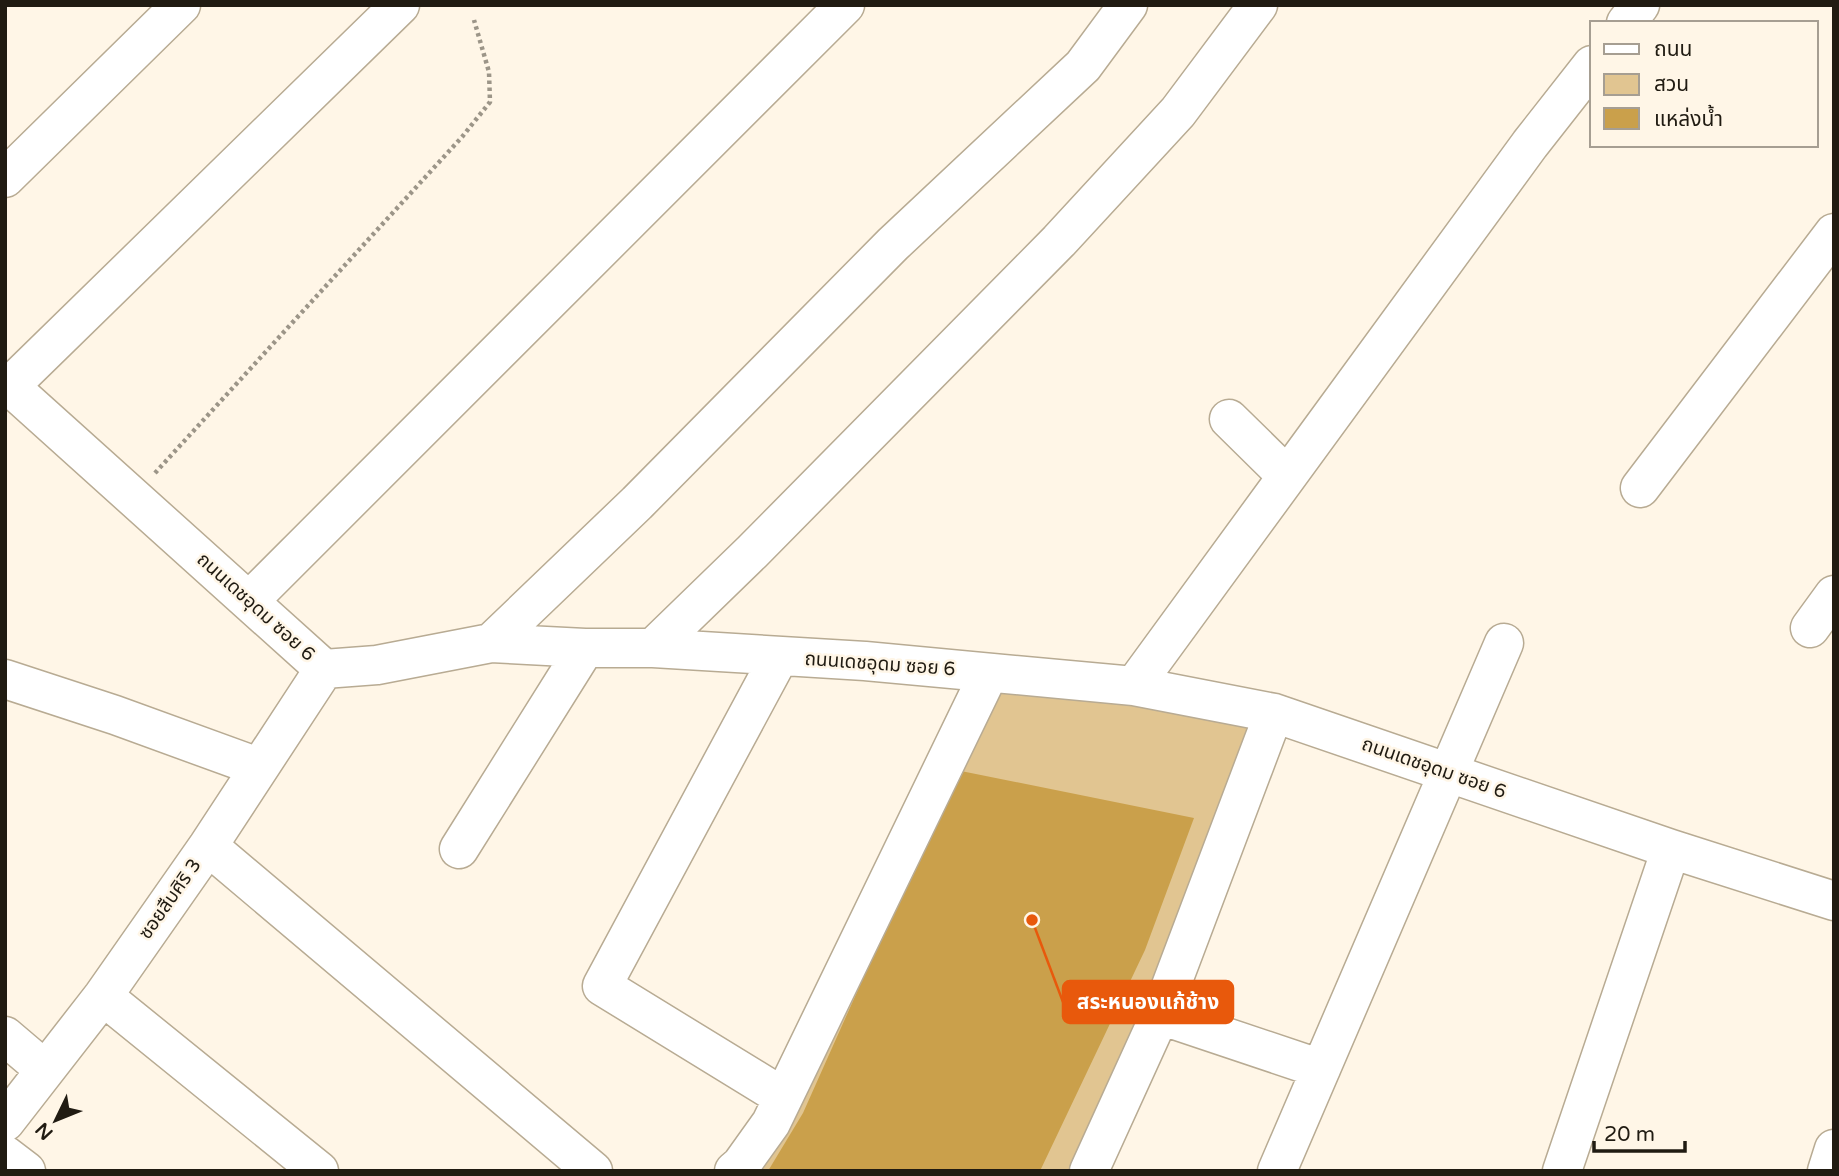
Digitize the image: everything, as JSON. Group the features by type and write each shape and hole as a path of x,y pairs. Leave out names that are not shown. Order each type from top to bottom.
{"street":[{"path":"5,178 180,5"},
{"path":"8,384 400,5"},
{"path":"250,600 845,5"},
{"path":"491,643 637,503 893,244 1083,66 1128,5"},
{"path":"653,648 752,552 1059,242 1178,112 1258,5"},
{"path":"1628,21 1640,5"},
{"path":"1134,686 1530,144 1590,68"},
{"path":"1640,488 1834,233"},
{"name":"ถนนเดชอุดม ซอย 6","path":"8,384 324,669 377,665 491,643 653,648 865,661 1134,686 1274,713 1671,849 1834,901"},
{"path":"1229,419 1287,475"},
{"path":"1810,628 1834,595"},
{"path":"1277,1171 1504,643"},
{"path":"459,849 585,648"},
{"path":"779,657 602,986 783,1097"},
{"name":"ซอยสืบศิริ 3","path":"5,1122 103,996 208,846 324,669"},
{"path":"734,1171 771,1123 989,673"},
{"path":"5,679 115,715 258,767"},
{"path":"1089,1171 1160,1016 1274,713"},
{"path":"208,846 593,1171"},
{"path":"1562,1171 1671,849"},
{"path":"103,996 319,1171"},
{"path":"1160,1016 1321,1069"},
{"path":"5,1036 45,1070"},
{"path":"1827,1171 1834,1149"},
{"path":"5,1155 26,1171"}],"path":[{"path":"134,497 462,137 490,102 489,72 474,20"}],"green space":[{"path":"989,673 1274,713 1090,1171 720,1171 771,1123"}],"water":[{"path":"956,770 1194,818 1145,950 1040,1171 768,1171 803,1113"}],"place":[{"name":"สระหนองแก้ช้าง","path":"1032,920"}]}
